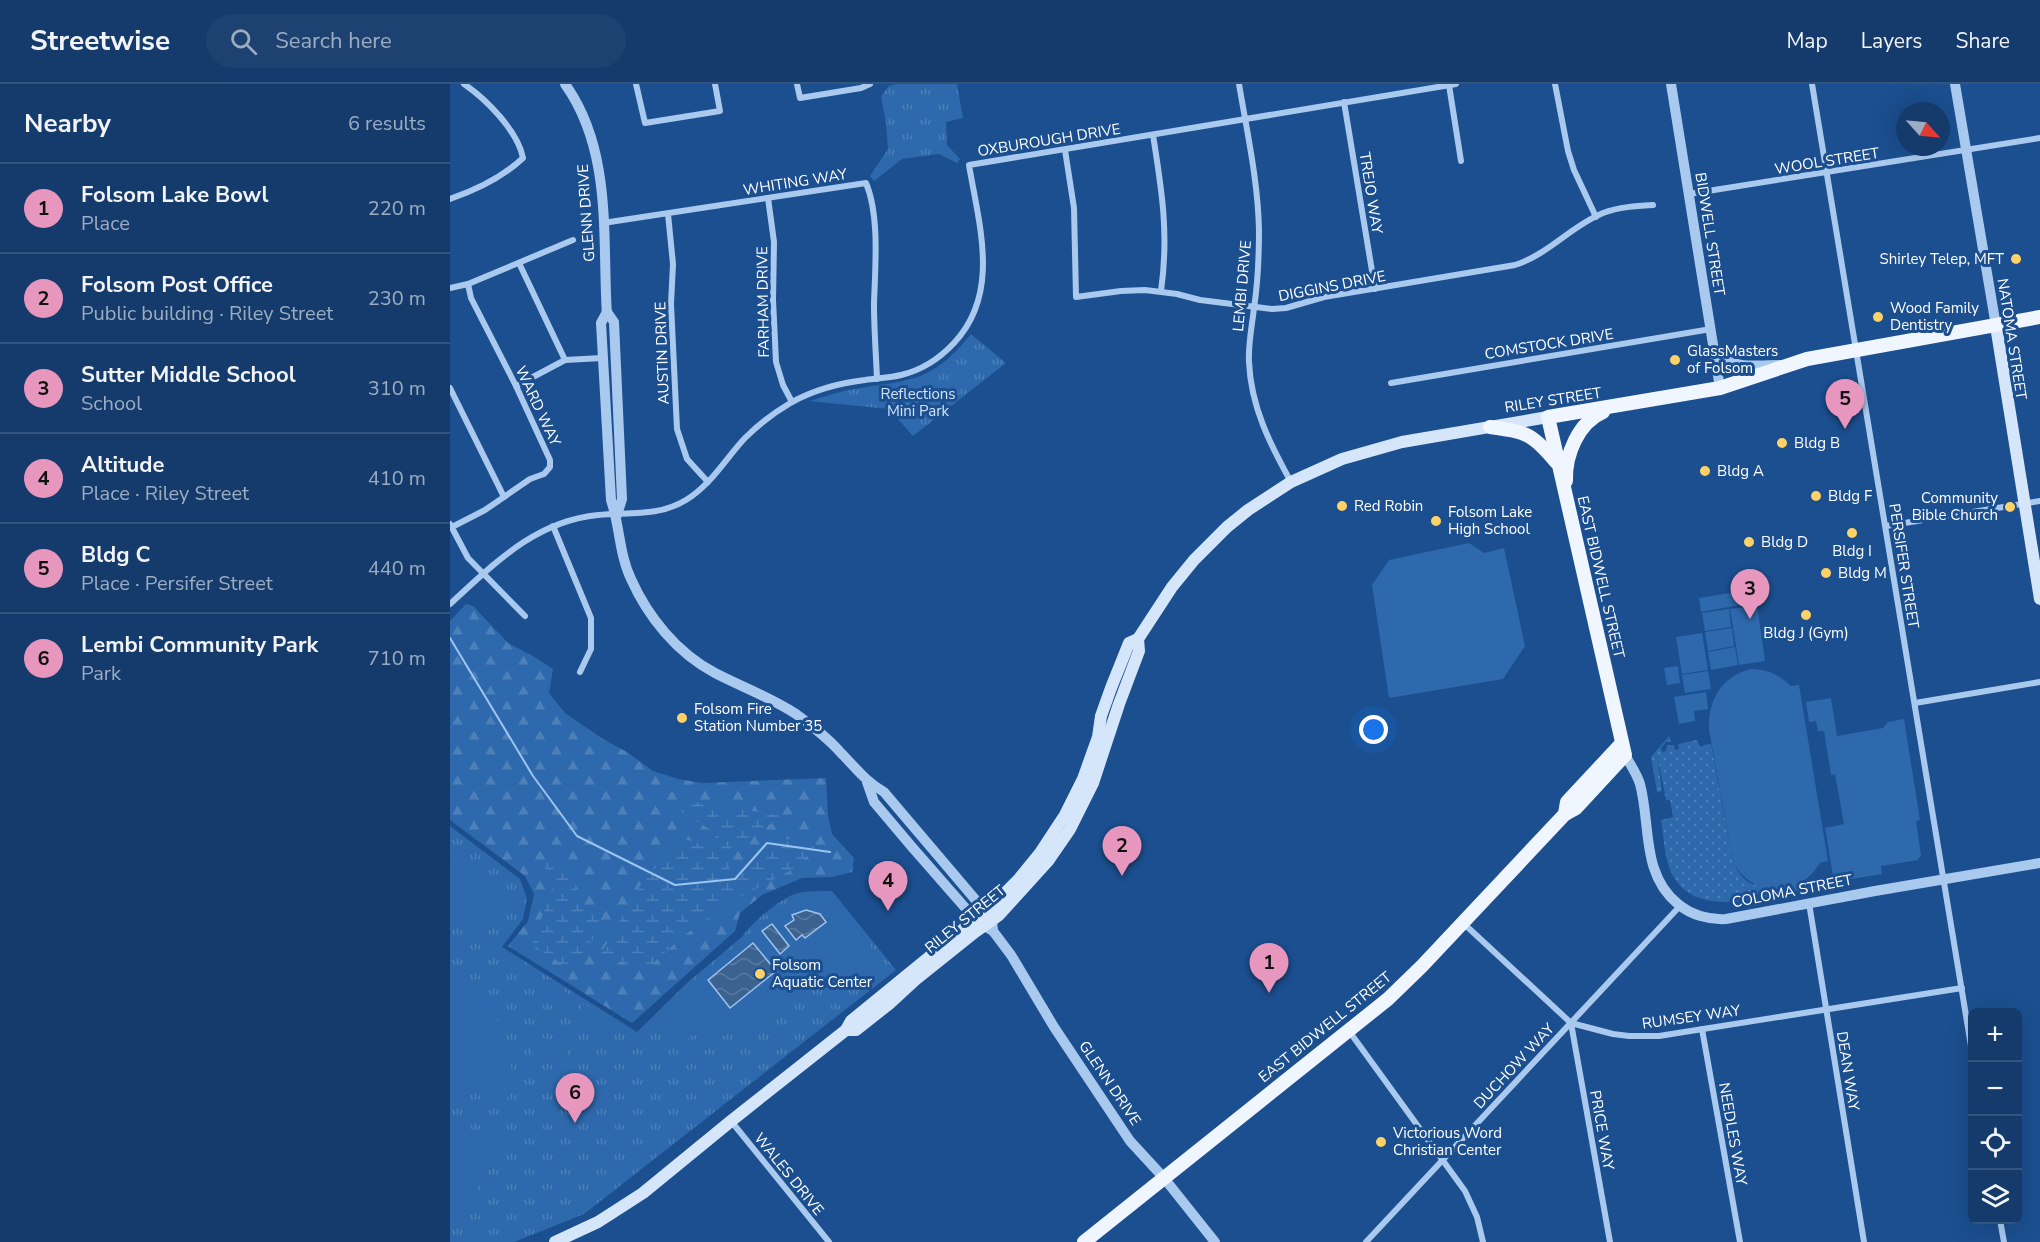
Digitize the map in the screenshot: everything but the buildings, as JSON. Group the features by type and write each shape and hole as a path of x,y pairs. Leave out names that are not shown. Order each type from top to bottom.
{"main road":[{"name":"RILEY STREET","path":"986,921 1040,853 1065,815 1090,760 1098,737 1101,716 1129,643 1138,639 1157,607 1208,545 1248,510 1292,482 1342,459 1376,448 1720,388 1807,358 2040,317"},
{"name":"NATOMA STREET","path":"1996,326 2040,598"},
{"path":"1568,504 1566,475 1572,447 1580,430 1593,417 1627,404"},
{"name":"EAST BIDWELL STREET","path":"1084,1242 1349,1031 1404,984 1564,814 1567,802 1624,749 1548,417"},
{"path":"1490,427 1528,434 1540,441 1559,465"},
{"name":"RILEY STREET","path":"555,1242 621,1209 643,1193 846,1030 851,1021 986,921 1027,887 1066,834 1093,783 1139,651 1138,639"},
{"path":"1112,728 1110,711 1124,670 1122,660"}],"street":[{"path":"450,199 478,188 511,169 523,158 520,145 499,117 477,93 464,84"},
{"name":"GLENN DRIVE","path":"565,84 578,106 594,147 600,174 609,350 608,355 602,357 611,500 617,515 620,544 630,579 643,603 671,639 687,654 715,673 776,702 805,721 839,751 867,782 884,792 1011,955 1054,1027 1130,1141 1164,1178 1215,1242"},
{"path":"636,84 645,123 720,111 716,84"},
{"path":"797,84 800,98 861,88 870,84"},
{"name":"LEMBI DRIVE","path":"1239,84 1257,196 1259,228 1254,308 1249,342 1254,402 1268,439 1292,482"},
{"path":"1555,84 1568,151 1574,170 1596,217"},
{"name":"BIDWELL STREET","path":"1671,84 1720,388"},
{"name":"PERSIFER STREET","path":"1812,84 1858,349 1968,1026"},
{"name":"NATOMA STREET","path":"1955,84 1996,326"},
{"path":"1452,85 1461,161"},
{"name":"OXBUROUGH DRIVE","path":"450,604 513,547 526,538 553,526 598,515 649,513 674,506 697,492 746,437 771,415 792,402 827,387 913,371 938,357 959,337 975,312 983,284 984,261 969,165 1452,85"},
{"name":"TREJO WAY","path":"1344,102 1375,289"},
{"path":"1154,135 1165,223 1161,291"},
{"name":"WOOL STREET","path":"1689,194 2040,138"},
{"name":"DIGGINS DRIVE","path":"1065,150 1074,208 1076,297 1129,290 1161,291 1200,300 1254,308 1286,308 1324,297 1507,267 1540,255 1596,217 1623,208 1653,205"},
{"name":"WHITING WAY","path":"603,223 866,183 872,196 875,244 874,306 878,379"},
{"name":"FARHAM DRIVE","path":"768,198 774,242 773,300 776,362 783,385 792,402"},
{"name":"AUSTIN DRIVE","path":"668,214 673,264 671,304 677,429 687,459 708,482"},
{"path":"450,288 468,284 573,240"},
{"path":"519,263 565,360"},
{"name":"WARD WAY","path":"451,526 485,510 530,479 544,474 550,467 550,460 516,386 471,298 468,284"},
{"name":"GLENN DRIVE","path":"607,312 614,322 622,499 617,515"},
{"name":"COMSTOCK DRIVE","path":"1391,383 1711,330"},
{"path":"1715,353 1735,364 1788,364"},
{"path":"516,386 565,360 602,357"},
{"path":"450,388 504,497"},
{"path":"1886,526 2040,501"},
{"path":"451,526 468,558 525,616"},
{"path":"553,526 591,618 591,649 580,672"},
{"path":"1915,703 2040,682"},
{"name":"COLOMA STREET","path":"1624,749 1640,782 1654,873 1670,898 1696,915 1711,919 1726,919 2040,863"},
{"name":"GLENN DRIVE","path":"867,782 874,802 986,921"},
{"path":"874,802 888,807 904,825 913,828"},
{"name":"DEAN WAY","path":"1809,903 1864,1242"},
{"name":"DUCHOW WAY","path":"1366,1242 1680,906"},
{"name":"RUMSEY WAY","path":"1462,922 1571,1023 1613,1034 1659,1036 1962,988"},
{"name":"PRICE WAY","path":"1571,1023 1610,1242"},
{"name":"NEEDLES WAY","path":"1702,1029 1740,1242"},
{"path":"1349,1031 1443,1160 1472,1204 1483,1242"},
{"name":"WALES DRIVE","path":"731,1121 829,1242"},
{"path":"2001,1224 2004,1242"}],"green space":[{"path":"957,84 963,118 946,122 947,145 960,159 957,163 939,154 902,159 874,181 870,176 888,149 881,96 889,86"},
{"name":"Reflections Mini Park","path":"971,334 1006,363 913,436 889,409 809,401 844,391 902,381 929,372 943,363"},
{"path":"920,388 930,393 933,411 912,415 909,396"},
{"path":"1469,543 1484,553 1504,548 1525,646 1503,679 1389,698 1372,585 1389,560"},
{"path":"1754,589 1756,602 1701,612 1699,598"},
{"path":"466,604 473,606 508,643 553,669 549,693 565,713 653,771 678,779 703,783 826,778 828,816 832,834 854,858 852,872 832,877 802,878 762,895 740,913 735,931 632,1023 508,946 528,921 534,894 525,876 450,820 450,621"},
{"path":"1757,605 1765,661 1739,665 1730,609"},
{"path":"1729,609 1731,627 1705,631 1702,613"},
{"path":"1732,628 1734,646 1708,651 1705,632"},
{"path":"1702,633 1708,670 1682,674 1676,637"},
{"path":"1735,647 1738,665 1711,670 1708,652"},
{"path":"1678,666 1680,683 1667,685 1664,668"},
{"path":"1751,669 1773,673 1791,686 1799,685 1828,861 1820,863 1811,875 1800,883 1776,890 1752,883 1733,862 1709,730 1711,709 1718,692 1731,678"},
{"path":"1708,671 1711,689 1685,693 1682,675"},
{"path":"1706,692 1708,709 1694,711 1695,721 1679,724 1674,697"},
{"path":"1831,698 1837,736 1883,728 1888,722 1904,719 1920,820 1916,821 1921,855 1918,860 1881,866 1882,874 1834,882 1825,828 1844,824 1835,774 1831,775 1824,731 1818,731 1816,721 1809,722 1806,702"},
{"path":"1669,736 1671,742 1666,742 1661,748 1662,752 1666,751 1667,745 1674,745 1675,750 1679,749 1678,744 1697,740 1701,748 1711,744 1733,862 1743,877 1752,884 1763,886 1784,886 1801,882 1804,889 1732,902 1697,897 1683,888 1672,874 1667,862 1661,820 1673,817 1670,800 1666,800 1657,754 1662,791 1657,792 1651,757"},
{"path":"678,799 784,816 726,851 730,872 779,837 815,846 797,867 729,903 682,937 651,965 597,960 641,884 682,838 709,847 717,834 677,809"},
{"path":"450,826 520,879 527,898 523,919 502,947 637,1032 687,983 742,937 759,918 784,899 798,893 832,891 896,970 584,1214 514,1242 450,1242"},
{"path":"549,855 576,879 574,902 601,920 593,939 570,969 532,945 552,889 543,862"},
{"path":"450,861 502,898 477,934 450,915"},
{"name":"Folsom Aquatic Center","path":"831,894 887,968 863,988 838,956 744,1029 723,1036 709,1037 700,1029 677,1047 656,1022 698,980 753,936 754,930 786,903 797,898"},
{"path":"450,977 475,994 497,1020 509,1048 512,1073 508,1098 450,1085"},
{"path":"545,979 570,995 562,1007 537,991"},
{"path":"584,1004 609,1020 601,1031 576,1015"},
{"path":"536,1037 568,1043 565,1060 532,1054"},
{"path":"450,1129 500,1139 487,1172 475,1193 450,1215"}],"water":[{"path":"806,910 820,914 826,922 805,938 802,935 796,940 785,926 794,920 792,915"},
{"path":"772,924 789,946 780,954 762,931"},
{"path":"753,943 776,971 730,1008 708,980"}],"waterway":[{"path":"450,638 533,776 577,836 675,885 735,879 767,843 830,852"}],"place":[{"name":"Shirley Telep, MFT","path":"2016,259"},
{"name":"Wood Family Dentistry","path":"1878,317"},
{"name":"GlassMasters of Folsom","path":"1675,360"},
{"name":"Bldg C","path":"1845,429"},
{"name":"Bldg B","path":"1782,443"},
{"name":"Bldg A","path":"1705,471"},
{"name":"Bldg F","path":"1816,496"},
{"name":"Red Robin","path":"1342,506"},
{"name":"Community Bible Church","path":"2010,507"},
{"name":"Folsom Lake High School","path":"1436,521"},
{"name":"Bldg I","path":"1852,533"},
{"name":"Bldg D","path":"1749,542"},
{"name":"Bldg M","path":"1826,573"},
{"name":"Bldg J (Gym)","path":"1806,615"},
{"name":"Sutter Middle School","path":"1750,619"},
{"name":"Folsom Fire Station Number 35","path":"682,718"},
{"name":"Folsom Post Office","path":"1122,876"},
{"name":"Altitude","path":"888,911"},
{"name":"Folsom Aquatic Center","path":"760,974"},
{"name":"Folsom Lake Bowl","path":"1269,993"},
{"name":"Lembi Community Park","path":"575,1123"},
{"name":"Victorious Word Christian Center","path":"1381,1142"}]}
